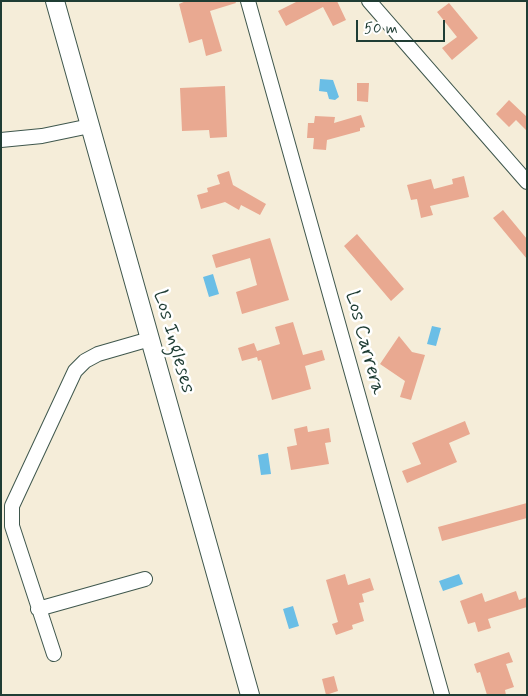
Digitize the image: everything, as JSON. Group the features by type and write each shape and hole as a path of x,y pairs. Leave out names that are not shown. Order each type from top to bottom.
{"street":[{"name":"Los Ingleses","path":"55,1 250,695"},
{"name":"Los Carrera","path":"248,1 442,695"},
{"path":"369,1 527,182"},
{"path":"2,137 42,136 90,126"},
{"path":"54,654 12,526 8,501 75,371 85,361 98,354 150,339"},
{"path":"38,609 145,579"}],"water":[{"path":"320,79 333,80 339,97 335,100 329,99 327,92 319,91"},
{"path":"213,274 219,294 209,297 203,277"},
{"path":"432,326 441,328 436,346 427,344"},
{"path":"268,453 271,474 261,475 258,455"},
{"path":"459,574 463,584 443,591 439,581"},
{"path":"293,606 299,626 289,629 283,609"}],"building":[{"path":"186,1 235,1 236,3 210,11 222,51 206,56 202,39 189,43 179,4"},
{"path":"298,1 337,1 346,20 333,26 323,7 286,26 278,11"},
{"path":"449,3 478,38 452,60 442,48 457,37 437,12"},
{"path":"357,83 369,83 368,102 357,101"},
{"path":"225,86 227,137 210,138 209,130 182,131 180,88"},
{"path":"509,100 527,117 527,131 516,120 509,127 496,114"},
{"path":"361,115 365,127 360,128 360,131 327,140 326,150 313,149 314,138 307,138 308,123 314,123 315,116 335,117 334,123"},
{"path":"229,171 233,185 266,204 260,215 241,205 239,210 225,202 201,209 197,195 208,192 207,188 220,184 217,175"},
{"path":"464,176 469,197 430,206 433,215 421,218 417,199 411,200 407,185 431,179 434,189 453,184 452,179"},
{"path":"503,210 527,239 527,259 493,218"},
{"path":"357,234 404,289 391,301 344,246"},
{"path":"270,238 289,300 242,314 236,292 257,285 250,258 216,268 212,255"},
{"path":"293,322 303,355 322,350 325,360 305,366 311,389 272,400 261,360 258,361 257,357 242,361 238,348 254,343 257,351 280,344 275,327"},
{"path":"399,336 412,352 425,355 411,400 400,397 405,381 380,364"},
{"path":"465,421 470,434 449,443 457,462 407,483 402,471 421,464 412,443"},
{"path":"307,426 308,432 329,428 331,442 325,443 329,464 291,470 287,447 297,445 294,429"},
{"path":"527,503 527,518 442,541 438,527"},
{"path":"345,574 348,585 370,578 374,590 362,594 364,602 359,603 364,621 352,625 353,629 336,635 332,624 338,622 326,580"},
{"path":"516,591 519,600 527,597 527,607 488,619 491,628 478,632 475,622 468,624 460,601 482,593 485,602"},
{"path":"509,652 513,662 506,664 514,687 505,690 506,695 487,695 480,672 477,673 474,664"},
{"path":"334,676 338,691 326,695 322,679"}]}
